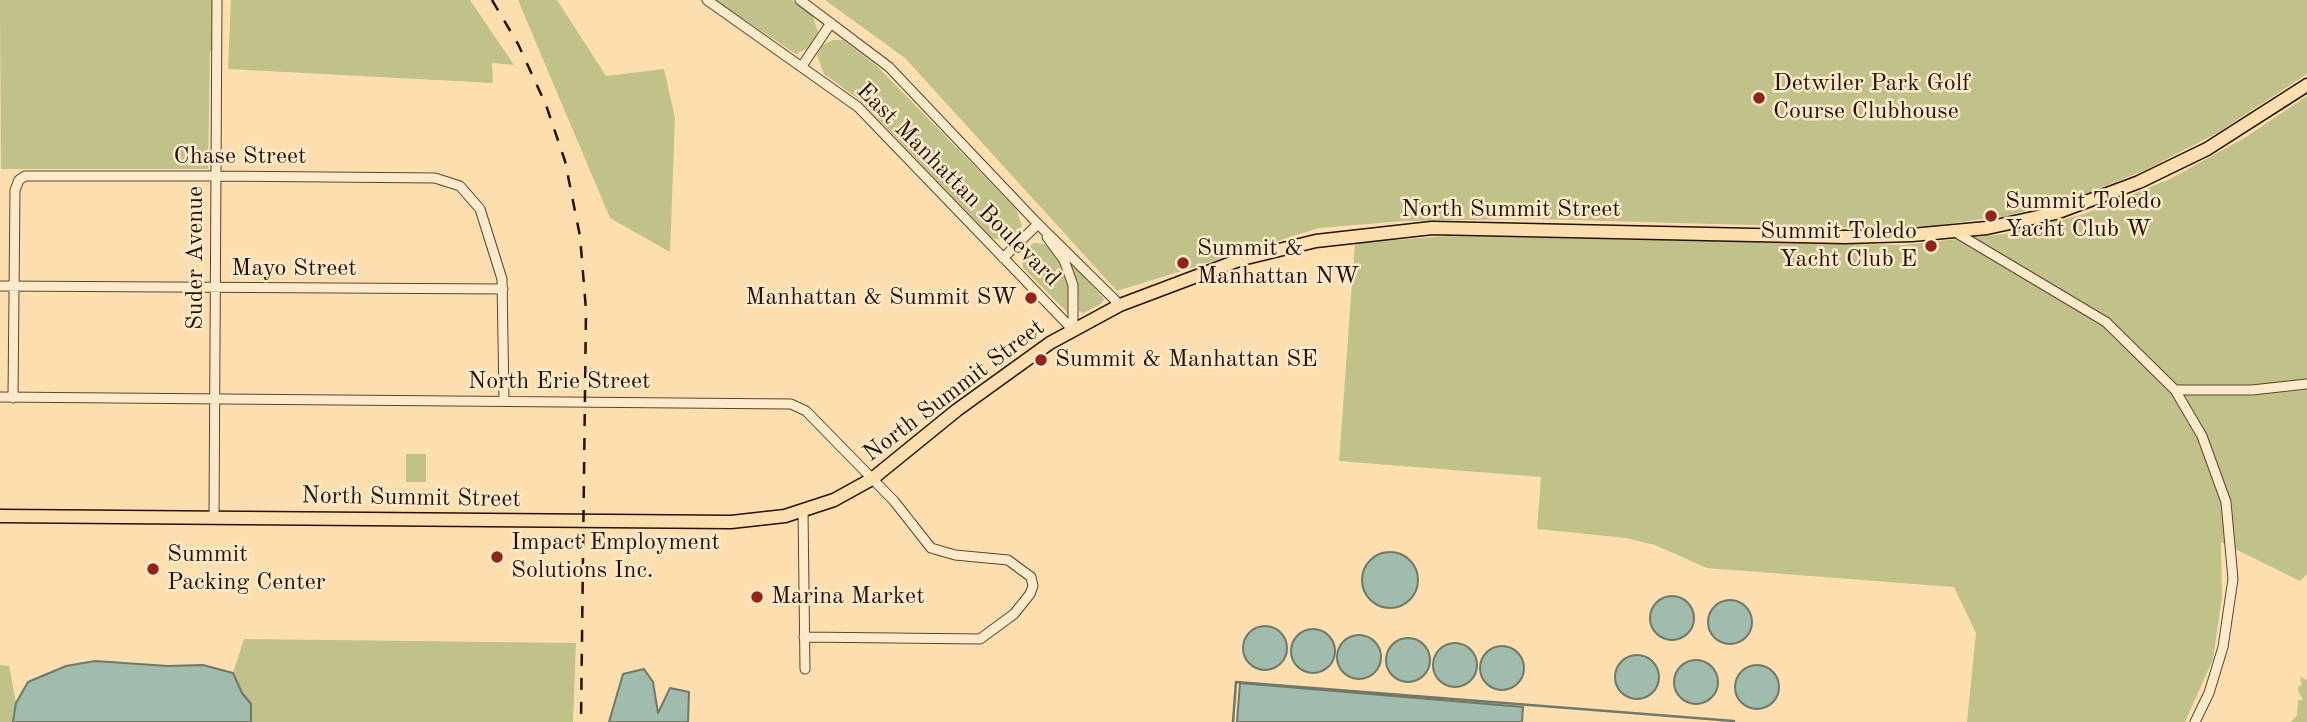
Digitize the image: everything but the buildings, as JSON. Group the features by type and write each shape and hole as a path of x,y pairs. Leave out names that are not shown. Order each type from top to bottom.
{"main road":[{"name":"North Summit Street","path":"0,516 731,522 765,519 803,511 834,500 872,479 1005,373 1073,330 1120,305 1242,259 1316,241 1383,231 1515,228 1845,237 1955,232 2056,213 2139,182 2207,149 2307,85"}],"street":[{"name":"Suder Avenue","path":"214,517 217,0"},
{"name":"East Manhattan Boulevard","path":"707,0 858,107 1073,330"},
{"name":"East Manhattan Boulevard","path":"800,0 889,68 1038,224 1120,305"},
{"path":"802,66 831,23"},
{"name":"Chase Street","path":"14,286 15,190 19,180 38,176 216,176 435,178 460,186 475,201 485,219 503,289"},
{"path":"1003,258 1038,224 1064,260 1073,285 1073,330"},
{"path":"1955,232 2106,322 2175,390 2213,459 2226,502 2233,556 2229,625 2217,672 2195,722"},
{"name":"Mayo Street","path":"0,286 503,289"},
{"path":"13,398 14,286"},
{"path":"503,289 504,401"},
{"path":"2175,390 2261,390 2307,384"},
{"name":"North Erie Street","path":"0,397 791,404 806,411 872,479 930,548 955,555 998,558 1016,563 1031,577 1033,586 1030,594 1014,614 986,636 973,641 804,637"},
{"path":"803,511 805,669"}],"green space":[{"path":"0,0 217,0 217,50 210,51 208,169 1,169"},
{"path":"231,0 470,0 514,65 492,63 493,83 228,69"},
{"path":"518,0 557,0 606,76 664,69 675,118 670,252 610,218"},
{"path":"715,0 792,0 812,14 818,32 808,48 796,54"},
{"path":"825,0 2307,0 2307,74 2217,133 2145,170 2075,198 2006,216 1931,226 1858,228 1535,219 1403,221 1319,228 1117,291 905,58"},
{"path":"833,40 843,40 878,67 1016,209 1022,226 1016,236 1005,241 992,238 860,100 824,74 817,55 823,45"},
{"path":"2307,96 2307,574 2300,581 2221,542 2222,597 2213,659 2185,722 1967,722 1976,633 1954,587 1707,568 1655,545 1626,538 1537,529 1541,477 1339,461 1355,243 1448,236 1902,245 2005,234 2084,214 2170,179 2246,137"},
{"path":"1033,243 1048,244 1061,263 1069,284 1071,316 1023,268 1022,256"},
{"path":"1068,259 1104,299 1101,304 1083,313 1079,311 1078,287"},
{"path":"406,454 426,454 426,482 406,482"},
{"path":"244,639 576,643 573,722 251,722 251,704 242,693 233,673"},
{"path":"0,665 9,666 16,703 13,722 0,722"},
{"path":"2300,677 2307,680 2307,722 2291,722 2297,715 2298,700 2303,700 2298,691 2298,687 2302,685"}],"shaded area":[{"path":"1390,552 1401,554 1410,560 1416,569 1416,591 1410,600 1401,606 1390,608 1379,606 1370,600 1364,591 1362,580 1364,569 1370,560 1379,554"},
{"path":"1672,596 1687,603 1694,618 1687,633 1672,640 1657,633 1650,618 1657,603"},
{"path":"1730,600 1745,607 1752,622 1745,637 1730,644 1715,637 1708,622 1715,607"},
{"path":"1265,626 1280,633 1287,648 1280,663 1265,670 1250,663 1243,648 1250,633"},
{"path":"1313,629 1328,636 1335,651 1328,666 1313,673 1298,666 1291,651 1298,636"},
{"path":"1359,635 1374,642 1381,657 1374,672 1359,679 1344,672 1337,657 1344,642"},
{"path":"1408,638 1423,645 1430,660 1423,675 1408,682 1393,675 1386,660 1393,645"},
{"path":"1455,643 1470,650 1477,665 1470,680 1455,687 1440,680 1433,665 1440,650"},
{"path":"1502,646 1517,653 1524,668 1517,683 1502,690 1487,683 1480,668 1487,653"},
{"path":"1637,655 1652,662 1659,677 1652,692 1637,699 1622,692 1615,677 1622,662"},
{"path":"1696,660 1711,667 1718,682 1711,697 1696,704 1681,697 1674,682 1681,667"},
{"path":"95,661 168,666 203,665 233,673 242,693 251,704 251,722 13,722 16,703 28,682 66,666"},
{"path":"1757,665 1772,672 1779,687 1772,702 1757,709 1742,702 1735,687 1742,672"},
{"path":"644,669 653,682 658,713 670,688 689,692 688,722 609,722 623,674"},
{"path":"1240,683 1523,707 1522,722 1237,722"}],"waterway":[{"path":"1233,722 1236,682 1734,721"}],"railway":[{"path":"492,0 518,44 546,105 565,161 580,236 586,310 581,722"}],"place":[{"name":"Detwiler Park Golf Course Clubhouse","path":"1759,98"},
{"name":"Summit Toledo Yacht Club W","path":"1991,216"},
{"name":"Summit Toledo Yacht Club E","path":"1931,246"},
{"name":"Summit & Manhattan NW","path":"1183,263"},
{"name":"Manhattan & Summit SW","path":"1031,298"},
{"name":"Summit & Manhattan SE","path":"1041,360"},
{"name":"Impact Employment Solutions Inc.","path":"497,557"},
{"name":"Summit Packing Center","path":"153,569"},
{"name":"Marina Market","path":"757,597"}]}
